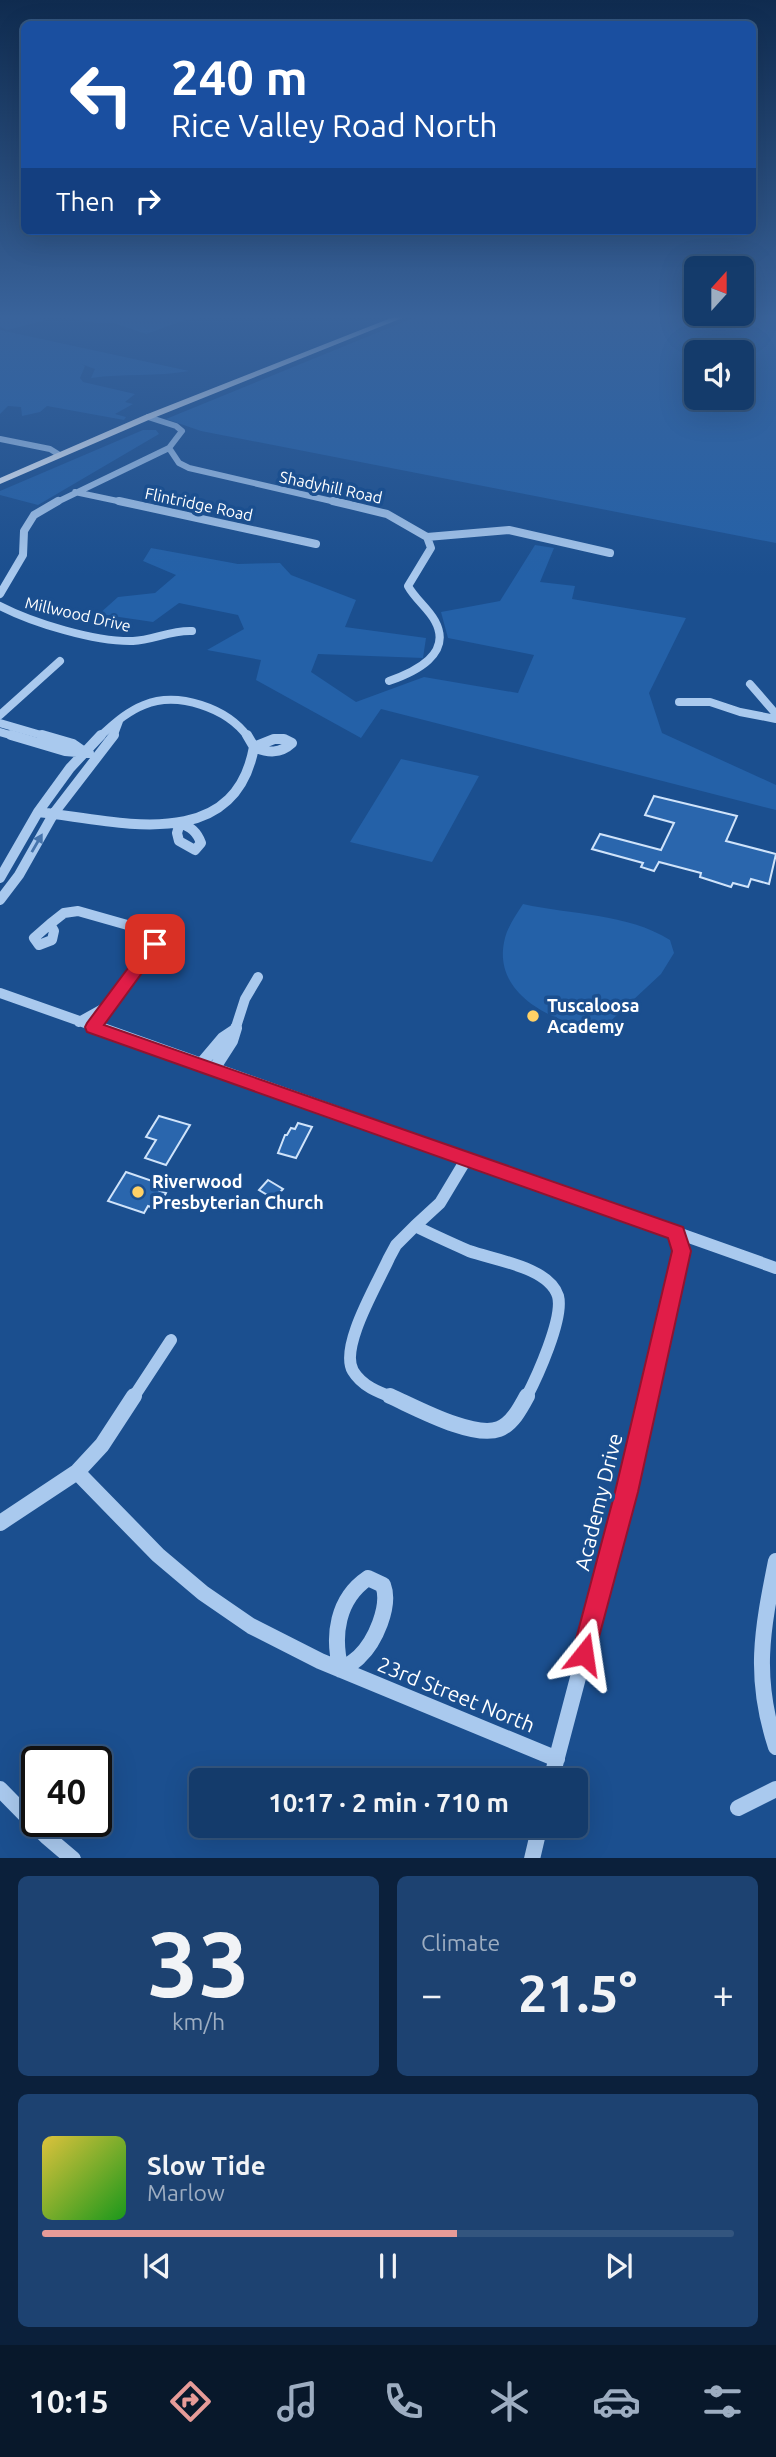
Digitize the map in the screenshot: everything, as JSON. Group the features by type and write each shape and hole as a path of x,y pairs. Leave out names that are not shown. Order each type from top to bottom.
{"main road":[{"path":"0,481 58,454 184,403"}],"street":[{"path":"148,417 176,426 182,431 169,448"},
{"path":"3,440 58,454"},
{"name":"Millwood Drive","path":"0,594 23,555 24,531 31,519 75,492 169,448"},
{"name":"Shadyhill Road","path":"169,448 179,463 189,468 387,514 427,537"},
{"name":"Flintridge Road","path":"75,492 316,544"},
{"path":"389,681 415,672 431,660 438,649 440,635 436,622 408,586 431,548 427,537 509,530 610,553"},
{"name":"Millwood Drive","path":"0,606 20,615 121,641 139,641 172,630 192,631"},
{"path":"0,715 60,661"},
{"path":"750,684 776,716"},
{"path":"0,878 38,812 86,752 106,730 143,705 161,701 188,702 227,716 243,729 254,747 246,778 237,790 209,811 180,823 115,824 38,812"},
{"path":"679,702 710,702 740,712 776,716"},
{"path":"0,900 19,875 54,813 116,733 119,722"},
{"path":"0,723 73,744 86,752"},
{"path":"0,732 65,751 98,755"},
{"path":"50,923 64,913 78,911 145,930 154,936 155,944 93,1027"},
{"path":"214,1069 235,1030 244,999 258,977"},
{"path":"0,993 776,1268"},
{"path":"79,1022 109,1006"},
{"path":"201,1064 223,1038 235,1030"},
{"path":"415,1226 471,1251 531,1272 549,1282 558,1294 560,1307 557,1319 523,1405 505,1426 480,1431 466,1428 370,1388 356,1378 348,1364 352,1339 396,1245 415,1226 440,1205 467,1158"},
{"name":"Academy Drive","path":"554,1768 626,1492 658,1354 681,1251 676,1233"},
{"path":"0,1523 77,1472 112,1433 171,1340"},
{"name":"23rd Street North","path":"77,1472 111,1512 170,1566 250,1626 341,1670 556,1759"},
{"path":"776,1561 758,1664 762,1702 776,1747"},
{"name":"23rd Street North","path":"368,1577 376,1580 385,1589 376,1630 362,1654 341,1670 334,1644 349,1596 360,1582 368,1577"},
{"path":"738,1808 776,1788"},
{"path":"0,1789 47,1838 73,1858"},
{"path":"532,1858 537,1838"}],"shaded area":[{"path":"0,403 133,404 115,414 126,417 124,420 47,406 40,412 22,416 21,407 8,406 0,414"},
{"path":"206,403 684,403 684,410 754,410 754,403 776,403 776,543 201,431 166,419"},
{"path":"143,430 156,430 159,434 38,505 0,495 0,491"},
{"path":"535,545 554,548 540,582 575,586 572,599 686,618 649,693 662,733 776,785 776,810 381,709 361,738 256,680 261,660 207,650 244,629 238,615 179,603 153,622 99,614 118,597 155,593 176,575 143,561 151,548 238,564 280,563 291,575 356,600 345,627 426,638 423,658 318,654 311,672 356,702 424,677 518,693 534,655 448,638 441,612 500,601"},
{"path":"401,759 479,776 432,862 350,842"},
{"path":"523,904 636,925 670,940 674,953 661,974 602,1029 565,1021 531,1003 517,991 507,976 503,958 505,938"}],"building":[{"path":"654,796 737,816 726,841 776,854 769,884 751,879 748,887 733,883 731,887 700,877 701,873 659,862 654,871 641,867 643,863 592,849 600,834 661,850 674,823 645,815"},
{"name":"Riverwood Presbyterian Church","path":"159,1116 190,1125 166,1165 145,1158 156,1140 146,1137"},
{"name":"Riverwood Presbyterian Church","path":"298,1123 312,1127 296,1158 278,1153 285,1135 291,1128 295,1129"},
{"name":"Riverwood Presbyterian Church","path":"126,1172 161,1184 158,1190 166,1193 157,1209 148,1206 144,1213 108,1201"},
{"name":"Riverwood Presbyterian Church","path":"268,1180 283,1189 274,1199 259,1190"}],"place":[{"name":"Tuscaloosa Academy","path":"533,1016"},
{"name":"Riverwood Presbyterian Church","path":"138,1192"}],"route":[{"path":"155,944 93,1027 676,1233 681,1251 626,1492 584,1654"}]}
